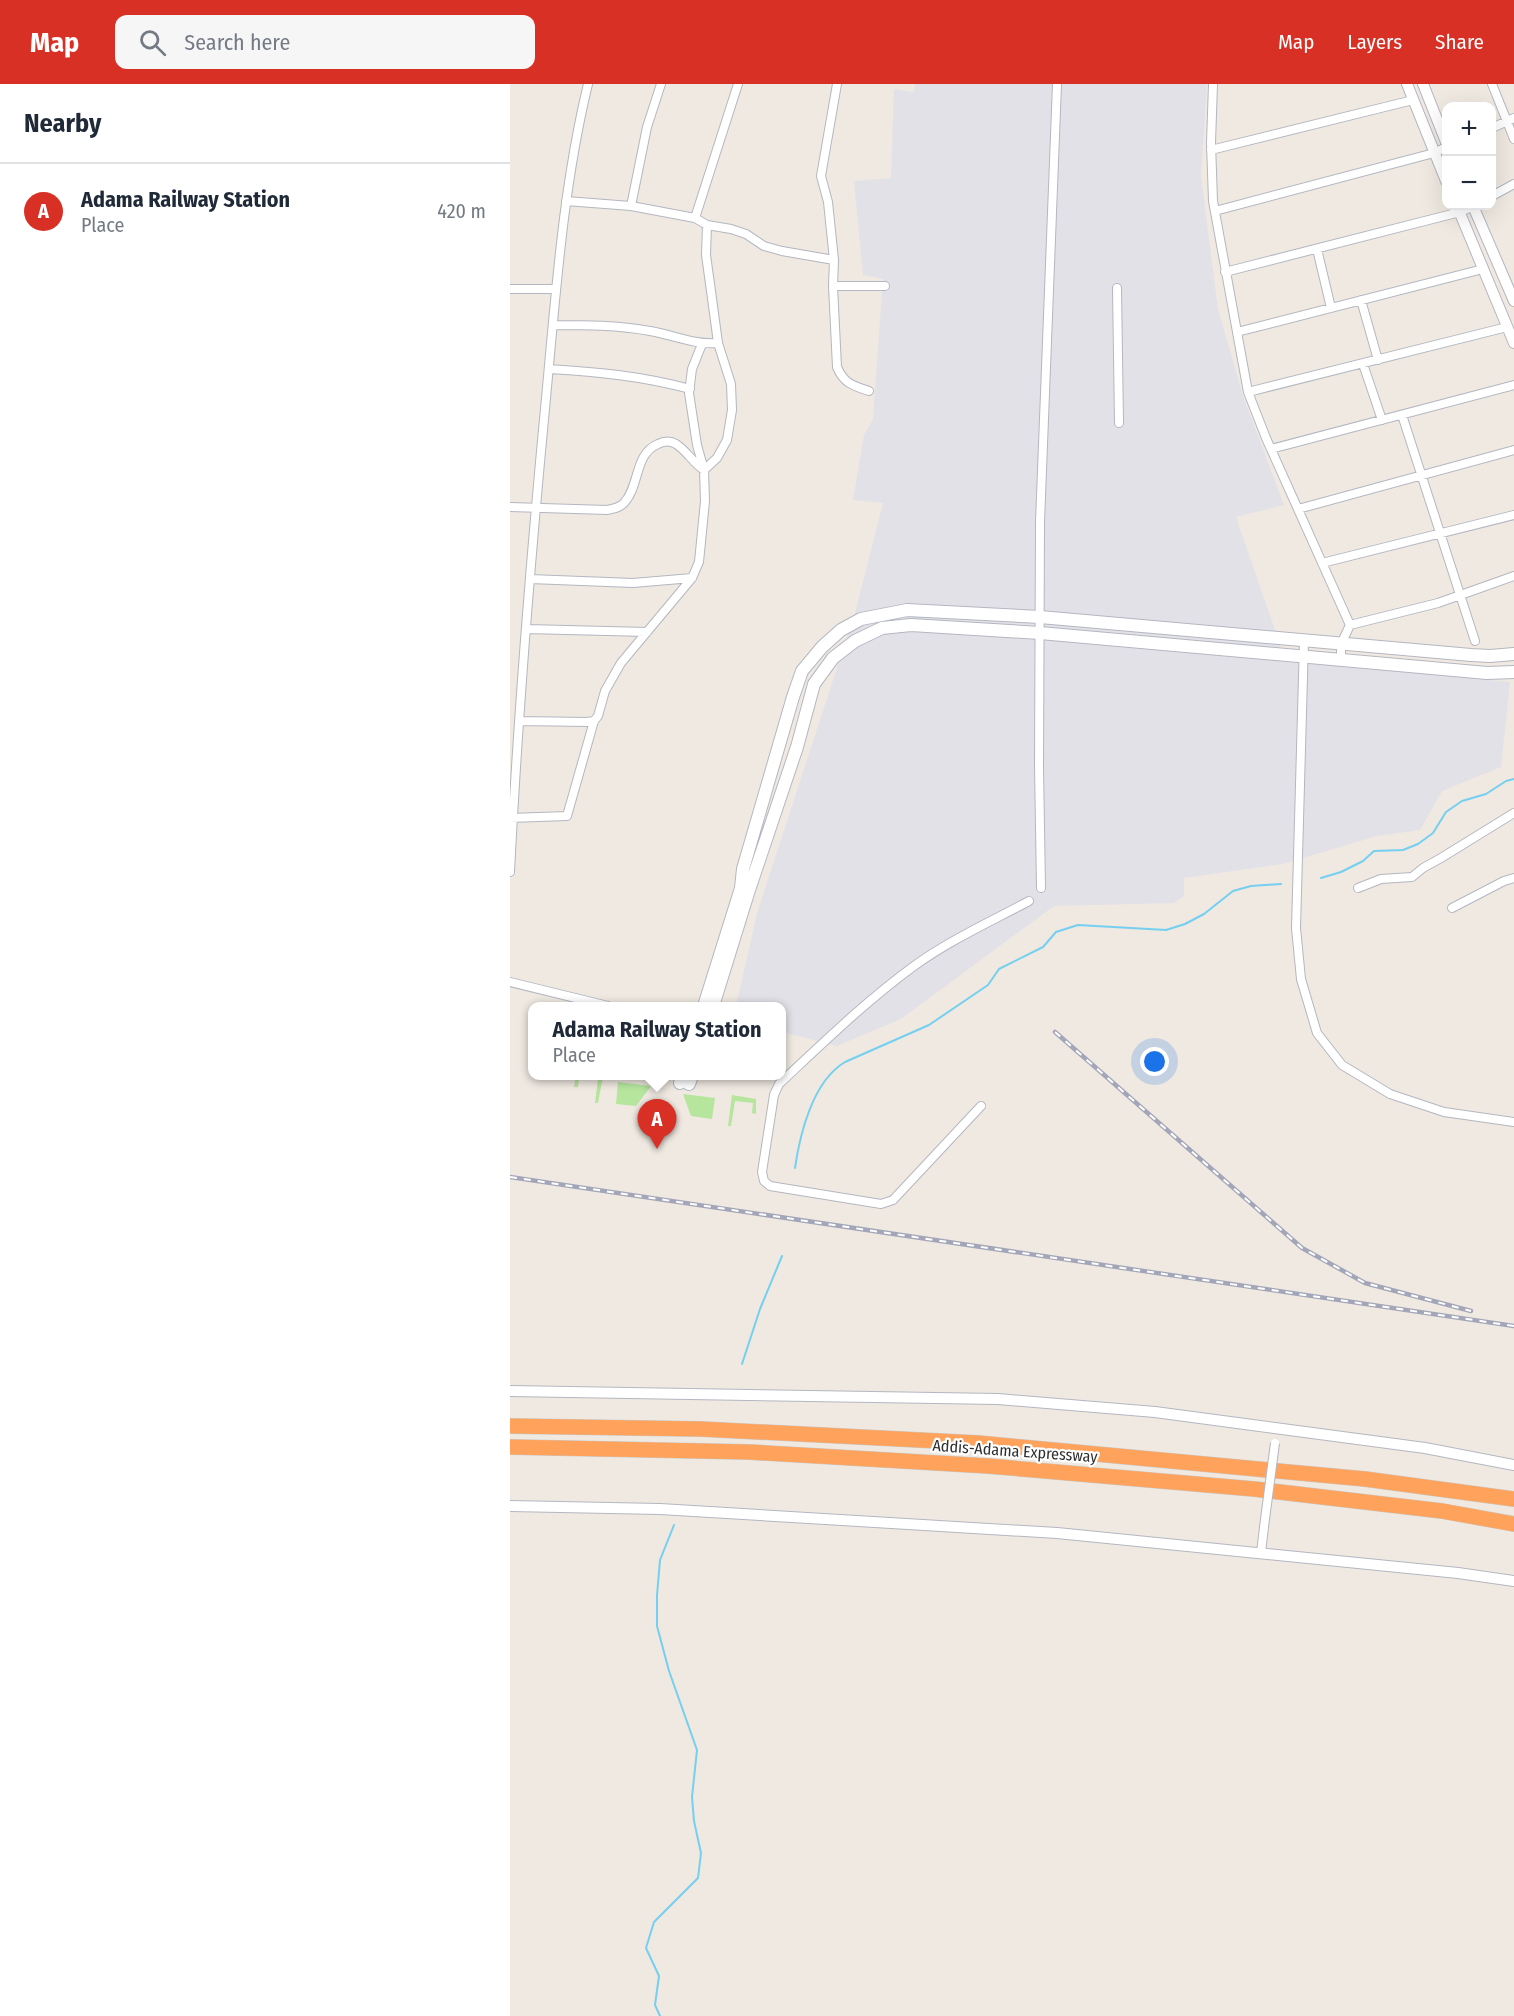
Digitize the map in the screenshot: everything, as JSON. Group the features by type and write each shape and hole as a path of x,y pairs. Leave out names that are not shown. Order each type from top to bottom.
{"highway":[{"name":"Addis-Adama Expressway","path":"510,1426 701,1429 978,1443 1365,1479 1514,1499"},
{"name":"Addis-Adama Expressway","path":"510,1447 749,1452 988,1466 1254,1489 1442,1511 1514,1524"}],"main road":[{"path":"705,1002 741,888 743,869 802,671 822,647 841,630 861,619 907,610 1040,617 1490,656 1514,654"},
{"path":"714,1002 797,747 814,684 833,658 855,640 882,628 911,625 1040,633 1486,673 1514,672"}],"street":[{"path":"510,872 511,818 535,509 556,289 570,166 588,84"},
{"path":"631,206 647,127 661,84"},
{"path":"696,218 738,84"},
{"path":"837,84 821,172 828,202 834,260 837,367 841,377 847,383 869,391"},
{"path":"1041,888 1039,766 1041,511 1057,84"},
{"path":"1223,84 1213,85 1211,150 1215,211 1248,392 1271,449 1350,624 1341,644 1341,659"},
{"path":"1407,84 1442,172"},
{"path":"1423,84 1442,132"},
{"path":"1492,84 1510,119 1514,139"},
{"path":"1211,150 1413,100"},
{"path":"1496,126 1510,119"},
{"path":"1215,211 1442,149"},
{"path":"1496,193 1514,184"},
{"path":"566,201 631,206 696,218 707,225 746,234 764,246 834,260"},
{"path":"1225,272 1454,210"},
{"path":"1458,210 1514,343"},
{"path":"1475,210 1514,301"},
{"path":"704,470 717,458 726,440 732,410 731,384 718,343 706,255 707,225"},
{"path":"1317,249 1331,308"},
{"path":"1237,332 1483,269"},
{"path":"833,286 885,286"},
{"path":"1117,288 1119,423"},
{"path":"510,289 556,289"},
{"path":"1361,300 1378,360"},
{"path":"553,325 602,325 650,331 702,344 718,343"},
{"path":"1248,392 1507,327"},
{"path":"511,818 567,816 594,720 598,716 612,676 692,578 699,562 705,501 704,470 693,423 690,389 692,369 702,344"},
{"path":"1363,364 1382,420"},
{"path":"549,369 615,373 656,379 690,389"},
{"path":"1271,449 1514,385"},
{"path":"1402,415 1475,642"},
{"path":"510,507 607,510 616,508 623,504 631,492 639,468 651,447 663,442 674,443 704,470"},
{"path":"1298,509 1514,450"},
{"path":"1322,563 1514,515"},
{"path":"1350,624 1438,603 1514,576"},
{"path":"530,579 633,583 692,578"},
{"path":"526,629 646,632"},
{"path":"1304,641 1296,915 1301,979 1317,1033 1342,1065 1390,1094 1444,1112 1514,1122"},
{"path":"520,721 587,722 594,720"},
{"path":"1358,888 1381,879 1412,877 1423,868 1513,814"},
{"path":"1452,908 1514,878"},
{"path":"786,1078 859,1010 914,966 964,934 1029,901"},
{"path":"510,982 592,1002"},
{"path":"783,1080 774,1095 762,1172 764,1181 770,1186 880,1204 893,1200 981,1106"},
{"path":"510,1391 998,1399 1155,1412 1425,1448 1514,1466"},
{"path":"1261,1553 1277,1428"},
{"path":"510,1506 660,1509 1046,1533 1458,1573 1514,1581"}],"shaded area":[{"path":"915,84 1207,84 1201,176 1218,309 1243,396 1284,505 1236,517 1286,662 1510,682 1501,767 1442,791 1420,830 1377,836 1283,864 1184,878 1184,896 1174,903 1054,906 901,1019 837,1046 786,1033 786,1002 737,1002 757,913 855,613 883,503 853,500 864,435 873,419 883,279 863,275 854,181 891,178 894,89 914,92"}],"green space":[{"path":"575,1080 579,1080 578,1087 574,1087"},
{"path":"598,1080 602,1080 598,1103 595,1103"},
{"path":"618,1082 651,1086 636,1106 616,1104"},
{"path":"683,1094 715,1098 712,1119 691,1116"},
{"path":"732,1095 756,1099 756,1114 752,1113 753,1103 735,1101 731,1126 728,1126"}],"waterway":[{"path":"1321,878 1341,872 1363,861 1374,851 1403,850 1418,844 1433,833 1446,812 1462,801 1486,794 1506,781 1514,779"},
{"path":"795,1168 800,1139 810,1109 824,1082 834,1071 845,1062 929,1025 988,985 999,969 1043,947 1056,932 1078,925 1166,930 1185,924 1204,914 1233,891 1251,886 1281,884"},
{"path":"742,1364 760,1309 782,1256"},
{"path":"660,2016 655,2005 659,1976 646,1948 654,1922 698,1878 701,1853 694,1821 692,1797 697,1750 669,1671 657,1626 660,1560 674,1525"}],"railway":[{"path":"1055,1032 1302,1248 1365,1283 1471,1311"},
{"path":"510,1177 1514,1326"}],"place":[{"name":"Adama Railway Station","path":"657,1149"}]}
